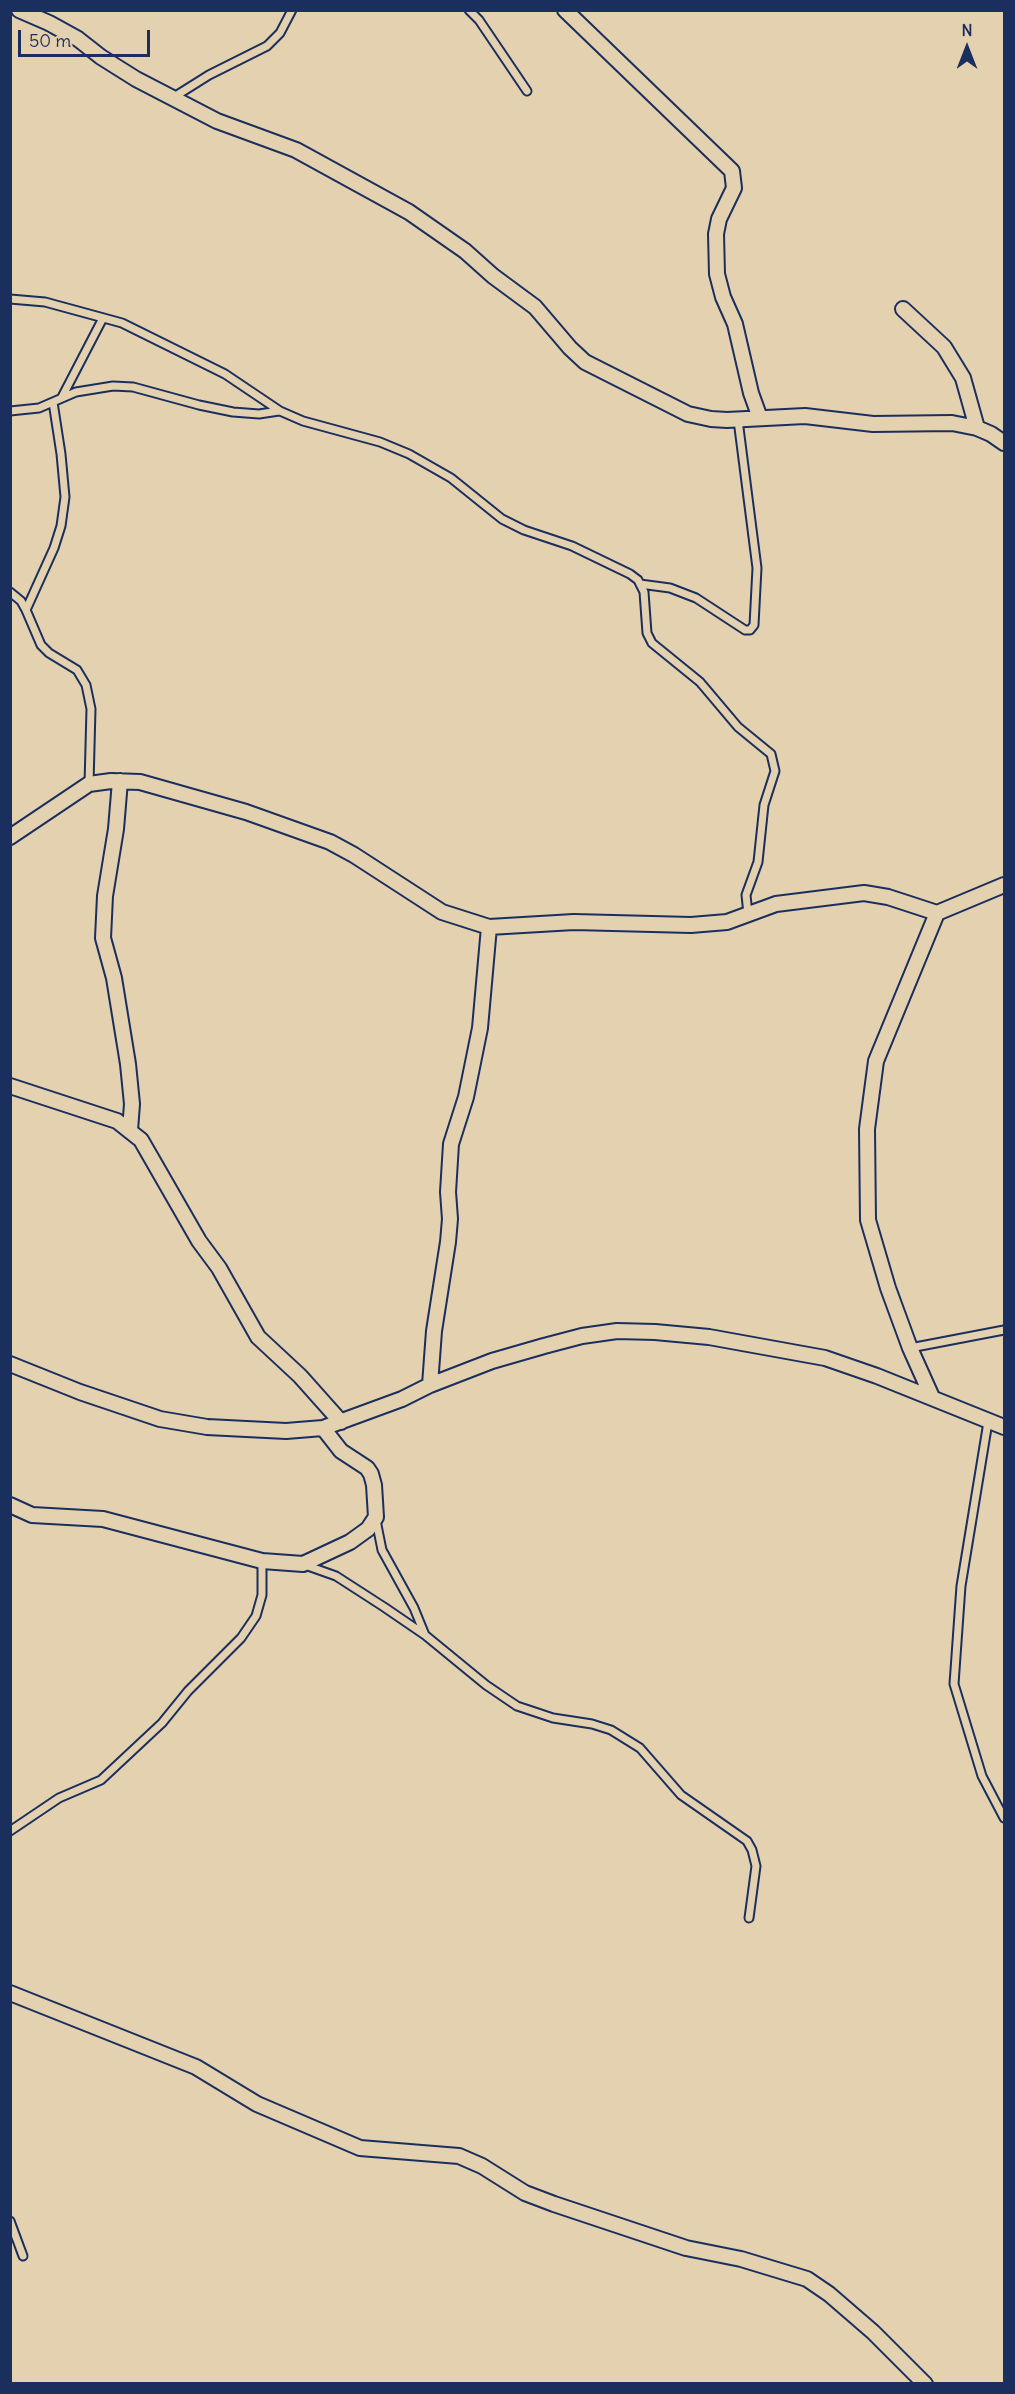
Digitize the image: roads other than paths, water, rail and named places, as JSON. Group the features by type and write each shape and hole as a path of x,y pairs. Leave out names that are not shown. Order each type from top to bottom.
{"street":[{"path":"19,10 78,39 109,63 217,121 296,150 409,212 465,251 493,276 535,307 585,362 688,414 711,419 738,420 805,416 873,424 952,423 977,428 1005,443"},
{"path":"564,10 732,171 734,188 719,219 716,234 717,274 723,297 735,324 751,393 760,418"},
{"path":"903,309 944,347 963,378 977,428"},
{"path":"120,781 116,829 105,896 103,938 122,1022 132,1104 130,1130"},
{"path":"10,837 89,784 140,782 246,812 330,842 442,912 489,927 574,922 691,925 727,922 776,904 864,893 888,897 938,913 1005,885"},
{"path":"932,1397 910,1348 888,1288 868,1220 867,1129 876,1061 938,913"},
{"path":"430,1385 434,1331 448,1242 451,1144 466,1097 480,1028 489,927"},
{"path":"10,1086 99,1114 117,1121 130,1130 146,1148 199,1241 219,1268 258,1337 300,1376 341,1422"},
{"path":"10,1364 80,1392 160,1419 207,1427 286,1431 323,1428 402,1400 430,1385 492,1361 582,1336 617,1331 655,1332 729,1340 825,1358 932,1397 988,1422 1005,1427"},
{"path":"10,1505 32,1515 103,1519 262,1561 303,1564 350,1542 368,1529 376,1518 371,1474 367,1468 341,1451 323,1428"},
{"path":"10,1993 196,2067 257,2104 360,2148 459,2156 482,2166 525,2193 554,2204 686,2248 750,2261 807,2279 829,2294 864,2325 917,2381"}],"lane":[{"path":"173,98 209,75 267,46 280,33 292,10"},
{"path":"469,10 479,20 527,92"},
{"path":"10,299 45,302 122,323 225,374 279,411 303,421 380,442 409,454 452,478 502,519 524,530 572,546 630,574 644,592 647,633 652,643 700,682 738,727 771,754 775,771 764,805 758,862 746,895 747,914"},
{"path":"62,397 103,318"},
{"path":"10,411 39,408 62,397 93,388 133,387 233,412 259,414 279,411"},
{"path":"26,610 54,548 61,526 65,497 53,402"},
{"path":"640,584 670,588 696,598 745,630 750,630 754,625 757,568 738,420"},
{"path":"10,592 21,601 41,645 49,653 77,670 86,685 92,709 89,784"},
{"path":"910,1348 1005,1330"},
{"path":"988,1422 961,1586 954,1684 982,1776 1005,1818"},
{"path":"376,1518 382,1550 414,1608 425,1635"},
{"path":"10,1831 59,1798 101,1780 162,1723 188,1691 241,1638 256,1616 262,1595 262,1561"},
{"path":"303,1564 336,1576 425,1635 486,1685 517,1706 553,1718 592,1724 628,1739 640,1748 681,1795 740,1834 752,1850 756,1866 749,1918"},
{"path":"10,2222 22,2256"}]}
